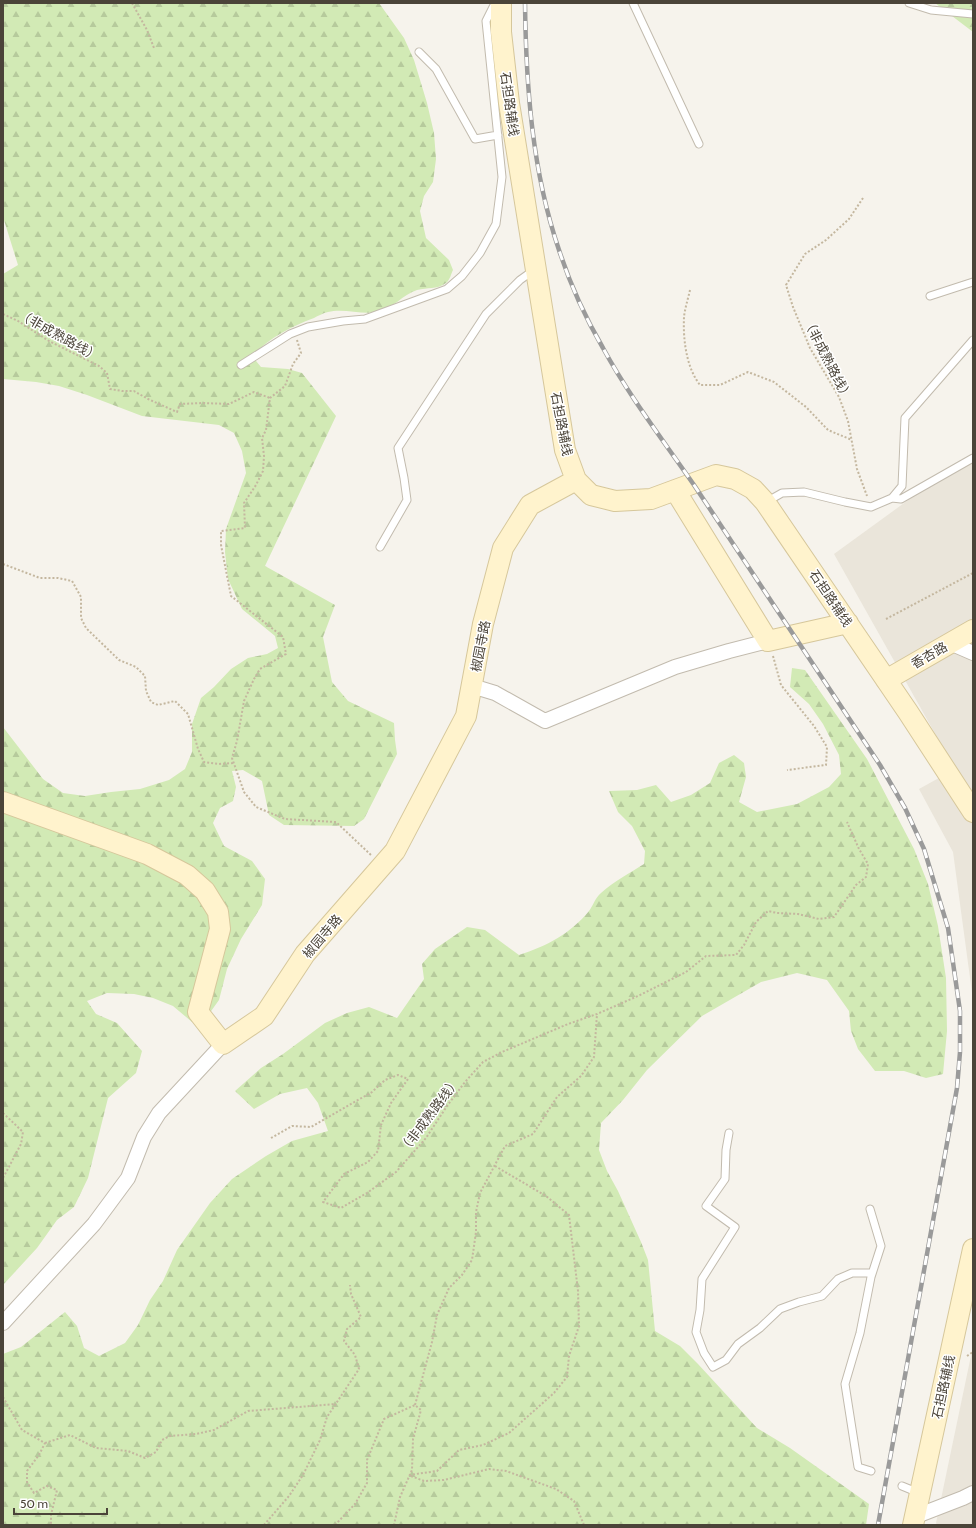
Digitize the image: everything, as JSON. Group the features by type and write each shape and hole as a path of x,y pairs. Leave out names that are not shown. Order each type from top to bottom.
{"main road":[{"name":"石担路辅线","path":"501,3 502,32 509,103 565,450 576,480 591,495 615,502 651,499 716,475 735,479 753,489 766,502 973,812"},
{"name":"椒园寺路","path":"222,1044 264,1016 305,954 395,851 466,716 483,624 503,548 530,505 576,480"},
{"path":"675,490 768,641 848,623"},
{"name":"香杏路","path":"886,680 973,630"},
{"path":"3,802 147,854 187,875 205,891 218,912 220,929 198,1012 222,1044"},
{"name":"石担路辅线","path":"914,1521 911,1490 973,1249"}],"street":[{"path":"472,686 495,693 545,722 675,667 768,641"},
{"path":"950,643 973,653"},
{"path":"3,1323 94,1224 128,1178 144,1137 159,1113 222,1044"},
{"path":"914,1521 973,1493"}],"lane":[{"path":"242,365 295,332 308,326 365,319 448,289 462,276 480,253 496,224 502,177 486,21 493,7 498,3"},
{"path":"633,3 699,144"},
{"path":"909,3 931,10 973,14"},
{"path":"419,52 436,69 475,139 498,135"},
{"path":"380,547 406,500 404,478 398,448 486,314 520,280 536,269"},
{"path":"930,296 973,282"},
{"path":"766,502 782,494 804,492 871,507 892,498 902,486 905,418 973,340"},
{"path":"892,498 901,499 973,458"},
{"path":"730,1133 726,1150 725,1179 706,1206 735,1227 702,1279 700,1310 696,1332 704,1353 713,1367 726,1360 738,1344 760,1328 780,1309 822,1296 838,1279 852,1273 872,1273"},
{"path":"870,1209 881,1246 872,1273 860,1333 845,1384 858,1467 871,1471"}],"path":[{"path":"132,3 147,30 154,48"},
{"name":"（非成熟路线）","path":"863,198 849,218 826,240 805,254 786,285 793,307 810,348 839,397 848,421 857,469 871,507"},
{"path":"690,290 684,317 686,351 693,376 700,385 720,384 748,372 774,382 806,407 828,430 852,440"},
{"name":"（非成熟路线）","path":"3,314 18,321 49,341 99,366 107,373 110,389 134,391 177,412 180,404 230,404 254,392 270,398"},
{"path":"295,332 301,354 293,364 285,386 270,398 266,430 262,438 264,456 263,471 256,486 244,503 244,528 221,531 221,545 231,596 283,637 286,654 260,669 254,679 244,701 237,741 232,758 244,792 256,807 285,819 336,822 382,865"},
{"path":"3,564 40,578 58,578 72,581 81,597 81,618 86,628 102,646 119,660 136,667 145,676 146,691 151,702 158,705 175,701 188,714 198,749 204,762 219,764 234,763"},
{"path":"886,619 973,573"},
{"path":"768,641 781,685 814,726 827,747 826,765 787,770"},
{"name":"（非成熟路线）","path":"271,1138 292,1126 311,1127 366,1095 386,1080 398,1075 408,1079 391,1103 381,1125 378,1151 368,1162 344,1174 323,1202 341,1208 367,1193 396,1172 426,1138 465,1082 483,1062 502,1052 568,1024 597,1014 663,984 686,972 706,956 736,954 744,945 756,922 768,911 798,914 819,919 834,917 856,885 866,877 868,864 859,849 847,822"},
{"path":"415,1405 432,1342 437,1315 450,1288 462,1275 472,1260 476,1232 476,1212 480,1193 496,1166 505,1146 533,1134 557,1097 580,1076 594,1057 597,1014"},
{"path":"3,1113 23,1132 21,1144 3,1178"},
{"path":"410,1475 438,1471 459,1450 483,1445 509,1432 554,1393 567,1377 569,1356 579,1326 578,1291 569,1215 546,1196 496,1166"},
{"path":"264,1525 303,1475 320,1440 327,1417 359,1369 355,1355 344,1341 347,1329 361,1317 351,1294 350,1285"},
{"path":"3,1398 22,1430 45,1443"},
{"path":"51,1525 51,1515 57,1490 47,1486 34,1493 27,1482 27,1471 39,1455 45,1443 70,1435 96,1448 128,1451 145,1458 156,1452 162,1440 170,1436 196,1434 214,1430 248,1411 336,1404"},
{"path":"394,1525 400,1496 412,1470 414,1439 421,1410 415,1405"},
{"path":"335,1525 355,1504 367,1483 367,1460 384,1419 415,1405"},
{"path":"410,1475 424,1481 444,1480 489,1469 506,1471 556,1489 574,1501 584,1525"}],"shaded area":[{"path":"973,453 973,1000 953,852 919,789 955,769 834,554"},
{"path":"973,1346 973,1525 937,1525 936,1523"}],"green space":[{"path":"3,3 379,3 404,38 414,60 427,103 434,133 436,159 433,182 424,196 420,211 426,238 449,260 453,270 446,283 435,288 421,289 412,292 383,310 371,313 334,311 322,314 280,334 265,344 252,356 261,367 288,369 302,373 336,416 265,566 335,605 323,637 332,682 348,701 394,723 397,754 364,819 354,826 284,825 269,815 262,781 243,770 232,771 236,787 233,801 220,808 213,823 224,846 252,861 265,879 262,905 241,939 227,969 219,1000 209,1014 192,1022 173,1006 153,998 134,994 107,993 87,1001 96,1014 117,1023 142,1051 136,1073 108,1098 88,1178 74,1207 57,1220 37,1248 3,1285 3,727 43,779 63,793 85,796 140,789 169,780 185,769 192,752 192,724 201,698 231,669 248,658 267,654 278,648 275,636 242,609 228,579 225,552 226,529 246,473 242,451 234,433 219,425 142,416 59,386 3,379 3,274 18,265 3,217"},
{"path":"935,3 973,3 973,32"},
{"path":"792,668 805,670 867,759 914,849 928,884 938,926 946,978 947,1031 943,1074 926,1078 904,1071 875,1071 858,1049 851,1031 849,1011 827,980 797,973 761,982 702,1016 647,1070 623,1100 601,1123 599,1150 607,1171 618,1191 648,1260 655,1331 680,1346 757,1428 790,1448 869,1504 866,1525 3,1525 3,1354 21,1347 65,1312 77,1326 84,1348 99,1356 125,1343 138,1325 150,1300 163,1281 177,1250 210,1203 232,1179 266,1156 292,1141 328,1131 318,1103 307,1088 280,1094 254,1109 235,1091 261,1068 283,1054 325,1023 347,1013 369,1007 397,1018 424,979 422,964 435,949 467,927 485,930 519,955 539,948 566,933 589,911 601,893 644,864 645,851 632,826 618,812 609,791 637,790 656,785 671,802 691,795 710,783 719,763 734,755 744,763 746,777 739,802 757,812 797,804 829,787 841,774 839,755 823,724 809,704 790,687"}],"railway":[{"path":"525,3 529,97 532,128 542,190 563,263 578,300 596,336 624,383 694,485 880,765 905,808 924,849 948,928 960,1011 960,1052 957,1088 878,1525"}]}
